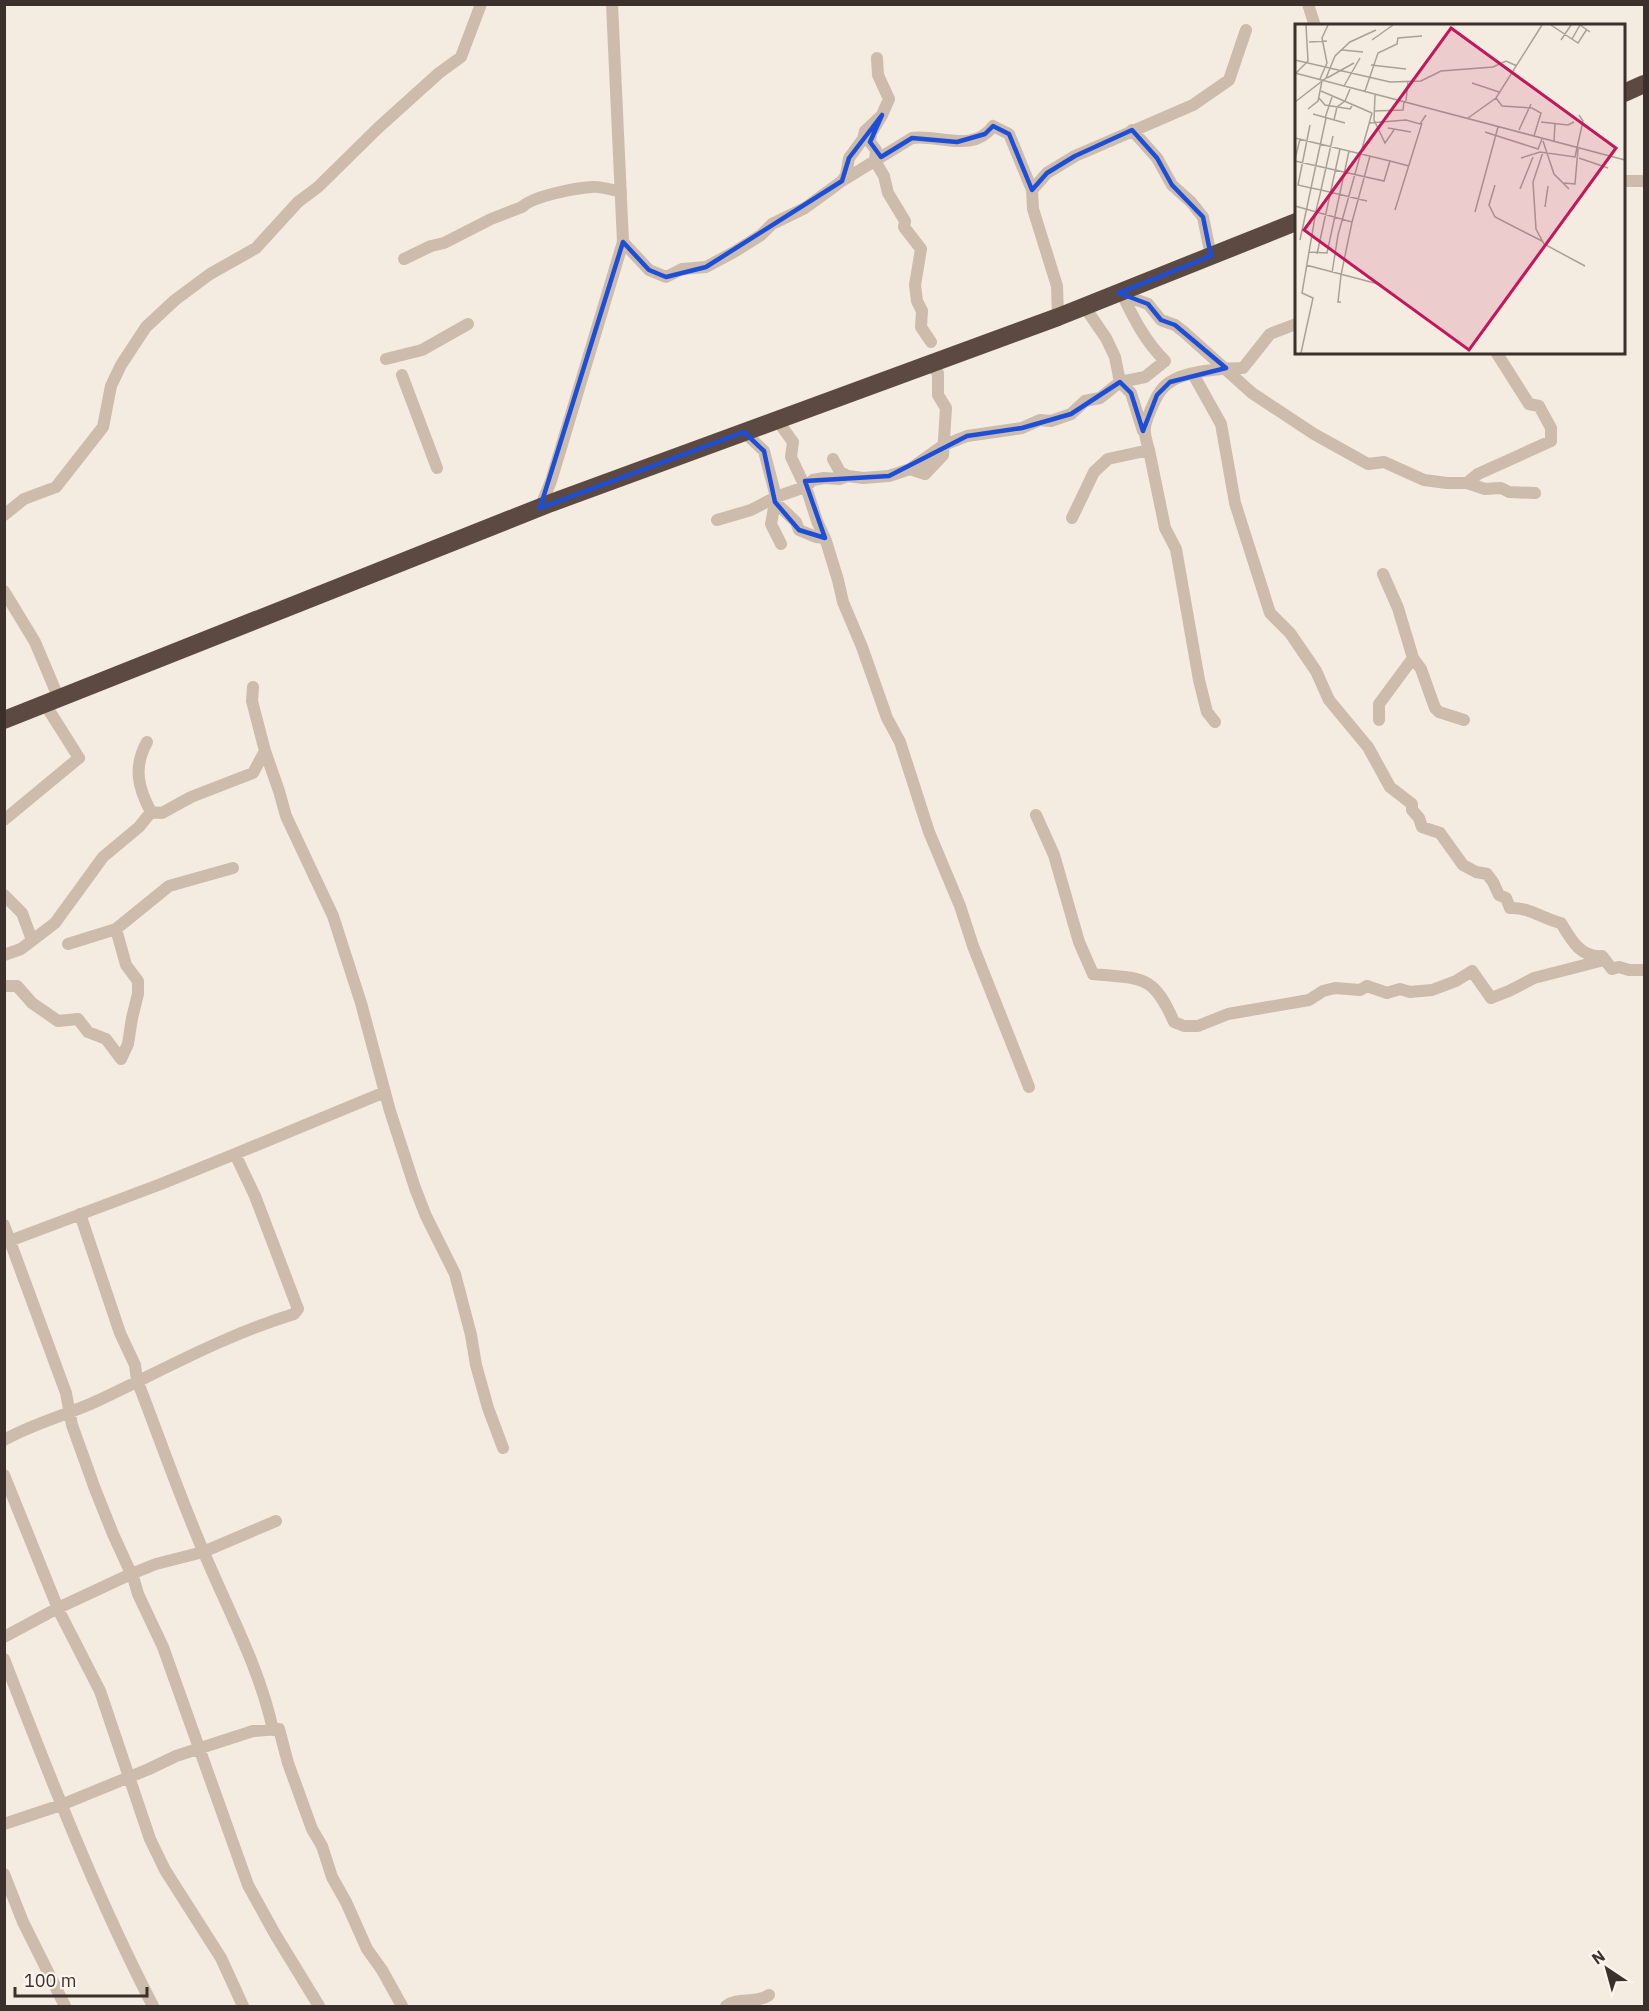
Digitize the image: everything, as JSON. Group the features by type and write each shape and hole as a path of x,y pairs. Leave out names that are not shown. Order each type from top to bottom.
{"highway":[{"path":"1625,92 1644,84"},
{"path":"4,720 540,508 1058,317 1295,222"}],"street":[{"path":"4,515 24,499 56,487 103,427 111,386 121,365 146,327 175,300 210,274 256,248 298,202 318,187 439,73 461,57 481,4"},
{"path":"540,508 551,481 623,242 612,4"},
{"path":"1308,4 1314,24"},
{"path":"1032,190 1047,173 1075,156 1193,105 1229,80 1246,30"},
{"path":"877,58 878,75 889,99 871,134 870,142 876,150 875,161 884,176 888,193 905,221 904,227 921,249 915,285 917,301 922,311 921,327 931,342"},
{"path":"842,181 846,175 849,158 863,138 865,131 882,115"},
{"path":"623,242 649,270 666,277 682,269 706,267 761,235 772,224 805,208 842,181 912,138 957,142 972,140 985,134 993,126 1009,134 1032,190 1033,209 1058,286 1058,317"},
{"path":"1132,130 1157,158 1172,185 1191,202 1203,217 1211,256"},
{"path":"1625,180 1644,181"},
{"path":"404,259 543,198 593,187 621,192"},
{"path":"1116,295 1148,304 1161,320 1175,325 1252,393 1314,434 1368,464 1384,462 1424,480 1467,483 1485,489 1501,488 1509,492 1536,493"},
{"path":"832,459 840,472 848,476 863,478 889,476 910,469 944,445 967,436 1022,428 1040,420 1051,421 1071,414 1084,401 1100,398 1120,382 1145,377 1165,361 1151,347 1116,295"},
{"path":"1084,306 1106,338 1115,357 1120,382 1131,393 1149,450 1166,528 1176,549 1199,681 1207,712 1215,722"},
{"path":"386,359 422,350 468,324"},
{"path":"1143,431 1157,395 1170,382 1193,374 1226,368 1243,368 1270,334 1295,324"},
{"path":"1467,483 1478,474 1551,441 1551,428 1539,406 1529,404 1497,354"},
{"path":"929,364 938,373 938,395 946,408 944,445"},
{"path":"1193,374 1221,424 1235,503 1270,614 1290,633 1316,671 1329,700 1368,747 1390,788 1412,804 1412,810 1419,818 1422,827 1440,833 1462,865 1476,872 1487,874 1499,895 1506,898 1510,908 1521,908 1539,914 1549,921 1561,923 1575,946 1595,957 1602,956 1612,969 1619,967 1644,970"},
{"path":"402,375 437,468"},
{"path":"777,420 793,442 791,457 825,538 843,602 862,647 887,718 900,742 929,832 960,906 973,946 1029,1087"},
{"path":"744,432 764,451 775,503 771,524 781,544"},
{"path":"1072,518 1094,471 1108,459 1149,450"},
{"path":"717,520 775,503 805,487 813,480 840,479 848,476"},
{"path":"775,503 796,522 800,530 825,538"},
{"path":"1383,574 1398,608 1413,658 1421,669 1435,708 1438,712 1464,720"},
{"path":"4,591 35,642 52,701 79,758 4,820"},
{"path":"1379,720 1379,704 1413,658"},
{"path":"253,687 252,701 286,816 333,916 415,1188 455,1275 471,1335 476,1365 488,1408 503,1448"},
{"path":"147,742 138,767 141,794 151,812"},
{"path":"151,812 162,813 191,797 253,773 265,751"},
{"path":"4,955 21,949 55,923 103,857 139,827 151,812"},
{"path":"1036,815 1054,855 1076,932 1092,974 1137,978 1150,985 1164,1000 1174,1022 1184,1026 1198,1026 1228,1014 1309,1000 1323,991 1335,988 1360,990 1367,986 1387,993 1400,989 1410,992 1432,990 1456,981 1472,971 1491,998 1534,978 1605,959"},
{"path":"68,944 116,929 169,886 233,867"},
{"path":"4,895 22,913 32,940"},
{"path":"4,986 17,987 32,1003 58,1021 78,1019 88,1032 106,1039 121,1059 128,1044 138,994 138,981 126,964 116,929"},
{"path":"7,1242 161,1184 385,1092"},
{"path":"4,1440 21,1430 96,1401 251,1328 294,1314 298,1309 255,1196 235,1154"},
{"path":"80,1214 120,1333 135,1365 137,1380 203,1552 258,1678 269,1708 273,1730"},
{"path":"4,1225 7,1242 66,1394 72,1425 95,1489 138,1594 163,1647 219,1810 248,1885 319,2007"},
{"path":"4,1475 58,1608 100,1691 150,1839 165,1870 221,1958 243,2007"},
{"path":"4,1637 58,1608 131,1574 156,1564 203,1552 276,1521"},
{"path":"4,1659 61,1805 126,1954 153,2007"},
{"path":"4,1824 61,1805 199,1748 253,1731 279,1729 288,1763 312,1829 322,1846 332,1877 367,1949 382,1970 402,2007"},
{"path":"4,1874 23,1922 65,2007"},
{"path":"726,2007 731,2002 763,1999 769,1995"}],"highlighted area":[{"path":"882,115 870,142 881,157 912,138 957,142 985,134 993,126 1009,134 1032,190 1047,173 1075,156 1132,130 1157,158 1172,185 1203,217 1211,256 1119,293 1148,304 1161,320 1175,325 1226,368 1170,382 1157,395 1143,431 1131,393 1120,382 1071,414 1022,428 967,436 889,476 805,481 825,538 799,530 775,502 764,451 744,432 540,508 623,242 649,270 666,277 706,267 842,181 849,158"}]}
